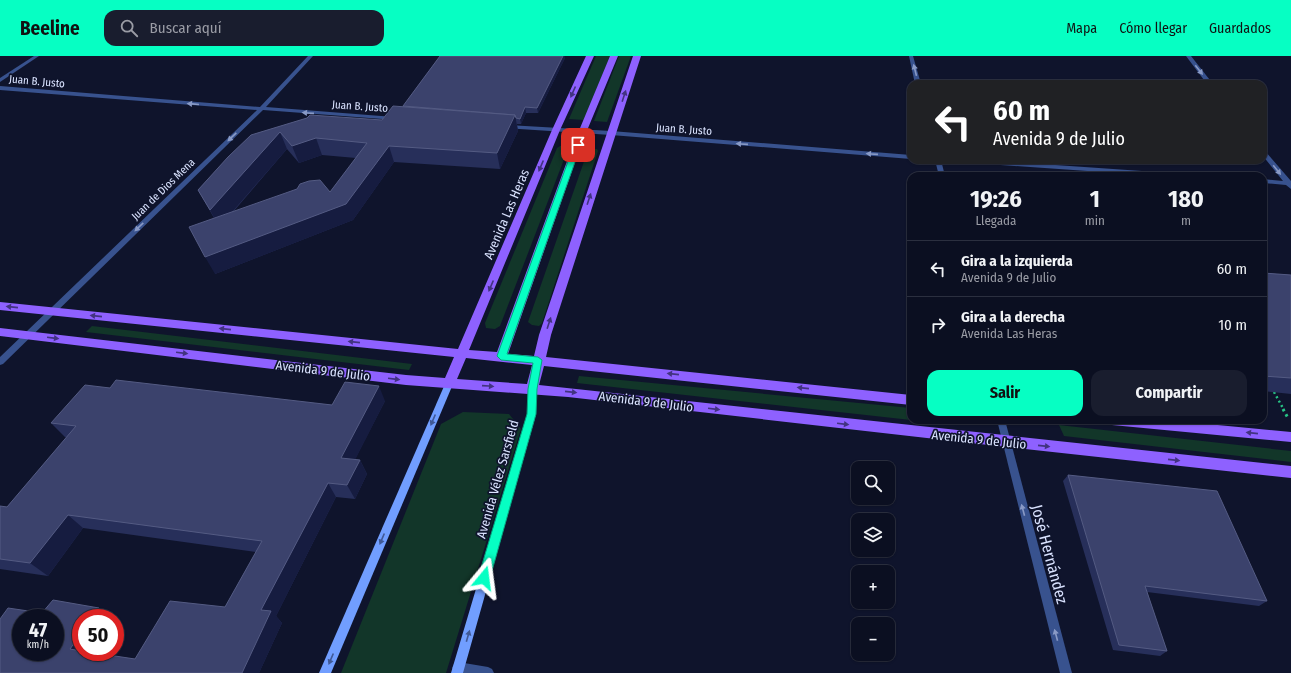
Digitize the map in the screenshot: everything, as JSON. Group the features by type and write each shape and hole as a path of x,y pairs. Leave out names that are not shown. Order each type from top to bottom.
{"main road":[{"name":"Avenida Las Heras","path":"449,384 463,354 556,130 590,56"},
{"path":"501,356 583,132 614,56"},
{"path":"538,360 637,56"},
{"path":"0,306 463,354 501,356 907,400"},
{"name":"Avenida 9 de Julio","path":"0,332 449,384 532,389 1291,472"},
{"name":"Avenida Vélez Sarsfield","path":"458,671 532,414 532,389 538,360"},
{"path":"325,673 449,384"},
{"path":"1154,424 1291,437"}],"street":[{"path":"0,80 37,56"},
{"name":"Juan de Dios Mena","path":"0,362 27,334 52,312 260,110 311,56"},
{"path":"911,56 917,80"},
{"path":"1188,56 1207,80"},
{"name":"Juan B. Justo","path":"0,88 260,110 400,119"},
{"name":"Juan B. Justo","path":"503,126 907,156"},
{"path":"1267,157 1290,184"},
{"path":"1015,164 1128,172"},
{"path":"1267,182 1290,184"},
{"name":"José Hernández","path":"1002,424 1066,673"},
{"path":"458,671 488,673"}],"path":[{"path":"1274,392 1288,418"}],"green space":[{"path":"596,56 610,56 584,120 569,119"},
{"path":"619,56 631,56 607,122 594,121"},
{"path":"560,146 566,146 568,149 500,326 495,329 486,328 485,323 557,148"},
{"path":"597,149 598,151 542,323 539,326 532,325 528,322 588,150"},
{"path":"92,326 412,364 409,370 86,332"},
{"path":"579,376 907,408 907,420 577,383"},
{"path":"463,412 509,414 521,429 446,673 341,673 441,424"},
{"path":"1059,425 1291,451 1291,462 1064,436"}],"building":[{"path":"440,56 563,56 537,108 525,107 520,119 516,118 515,115 403,106"},
{"path":"393,106 515,115 497,153 389,146 346,204 205,257 189,227 297,189 300,184 309,181 320,180 330,192 367,143 316,138 292,146 280,132 210,210 198,190 228,157 251,135 307,118 310,115 382,120"},
{"path":"1267,273 1291,275 1291,378 1267,376"},
{"path":"116,380 332,405 345,382 379,386 341,458 360,460 347,485 328,483 261,610 271,611 242,673 0,673 0,619 8,608 15,609 12,609 12,661 64,661 64,609 45,609 53,600 99,608 72,609 72,646 70,649 72,649 72,661 124,661 124,657 135,659 170,601 225,607 262,541 68,515 30,563 0,559 0,506 7,507 76,426 51,423 85,385 110,388"},
{"path":"1068,475 1217,491 1267,601 1145,586 1167,651 1119,645"}],"route":[{"path":"484,578 532,414 532,389 538,360 501,356 578,145"}]}
